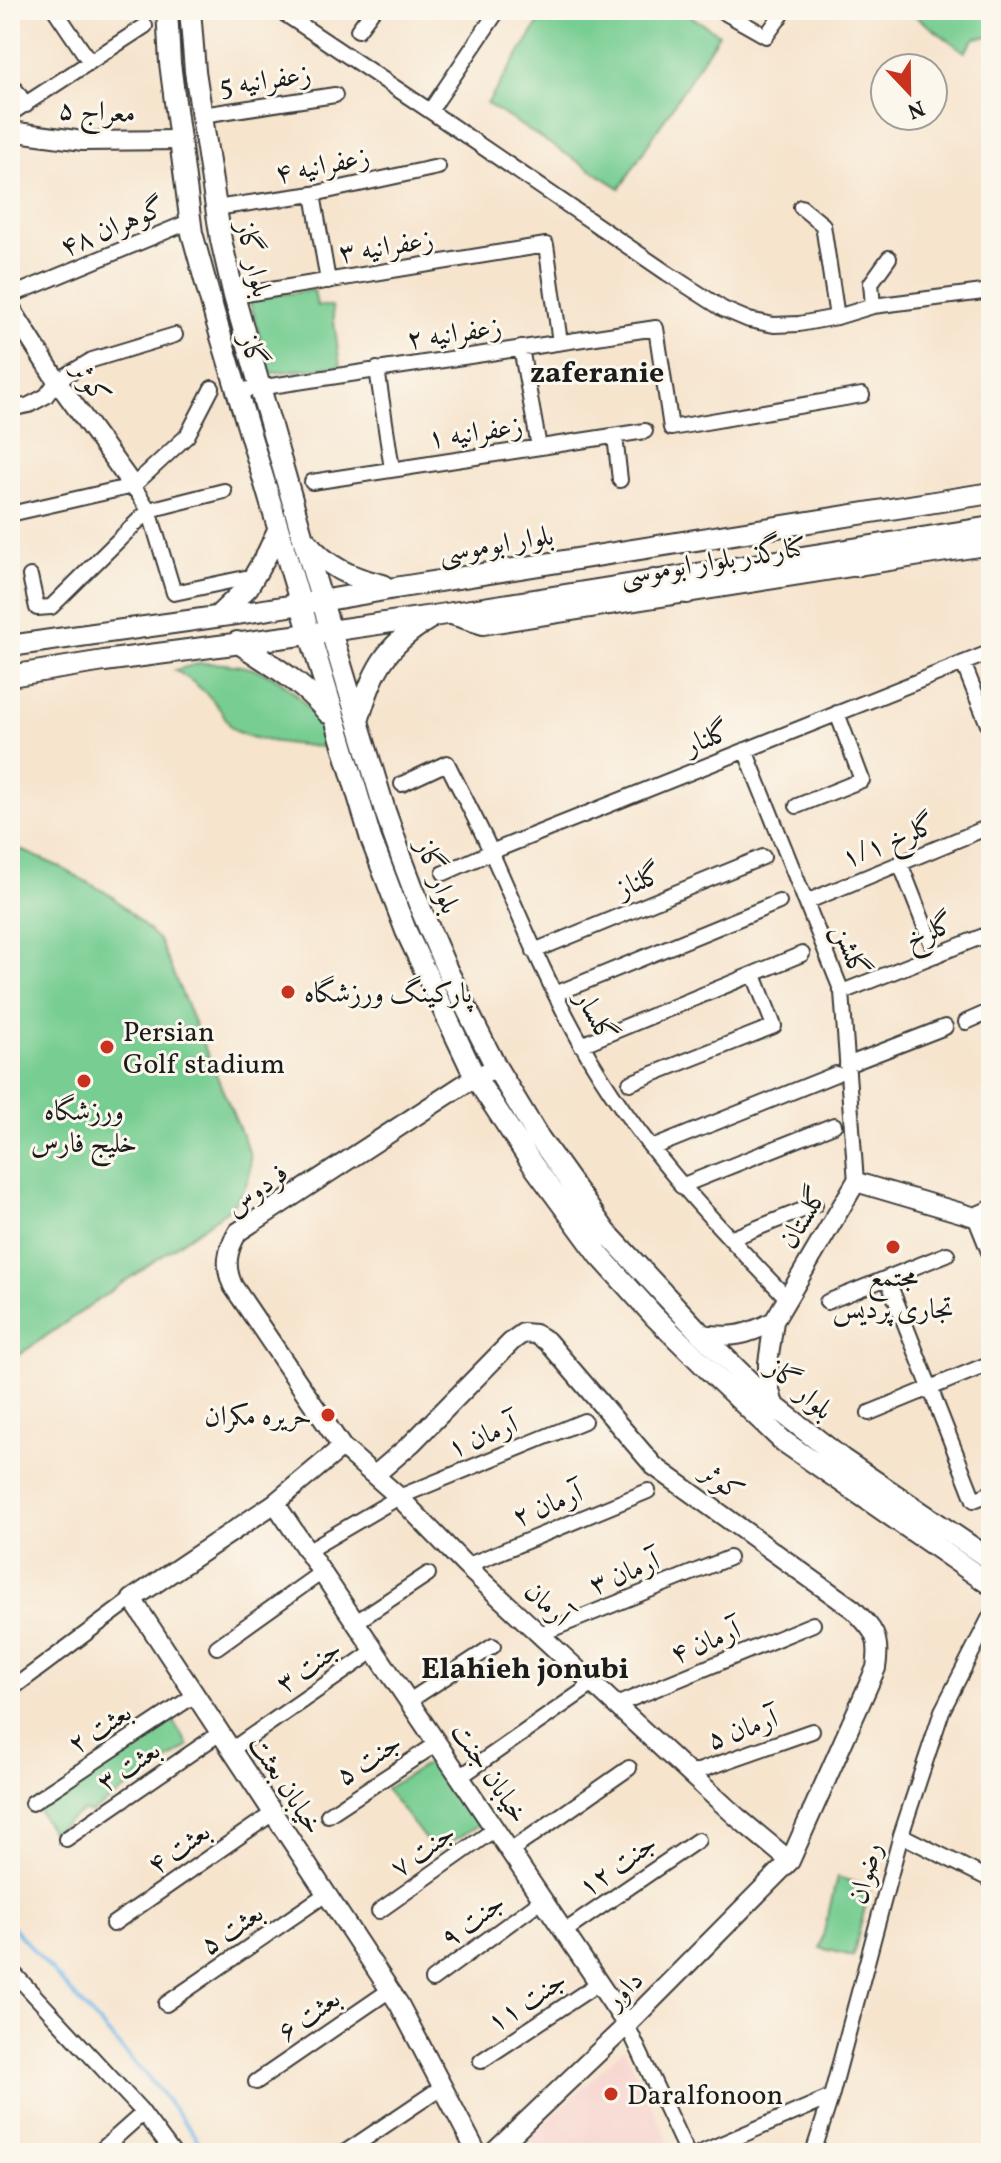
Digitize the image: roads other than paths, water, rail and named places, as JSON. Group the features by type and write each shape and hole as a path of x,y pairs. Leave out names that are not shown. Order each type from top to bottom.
{"main road":[{"name":"گاز","path":"167,10 170,63 192,233 301,606"},
{"name":"بلوار گاز","path":"190,10 195,71 215,208 234,296 302,535 385,811 447,970 496,1067 537,1135 606,1232 701,1334 774,1406 842,1459 991,1560"},
{"name":"بلوار ابوموسی","path":"10,646 301,606 395,588 991,493"},
{"path":"10,676 331,631 991,527"},
{"path":"219,615 248,587 278,531"},
{"path":"302,535 324,561 338,570 359,580 395,588"},
{"path":"816,554 857,566"},
{"path":"654,580 687,593"},
{"name":"بلوار گاز","path":"301,606 371,839 392,897 475,1077 533,1165 600,1256 655,1317 783,1441 991,1585"},
{"path":"358,721 377,668 410,631 441,614"},
{"path":"237,642 279,668 313,695 334,720"}],"street":[{"path":"55,10 90,62"},
{"path":"279,10 667,273 723,309 749,320 774,325 799,324 873,306 991,291"},
{"path":"358,30 373,10"},
{"path":"430,111 498,10"},
{"path":"720,10 766,36 785,10"},
{"path":"10,114 145,26"},
{"path":"10,82 26,105"},
{"name":"5 زعفرانیه","path":"202,115 335,95"},
{"name":"معراج ۵","path":"10,131 83,141 180,140"},
{"name":"زعفرانیه ۴","path":"215,208 313,194 438,167"},
{"path":"313,194 328,281"},
{"path":"801,207 823,225 837,317"},
{"name":"گوهران ۴۸","path":"10,296 191,221"},
{"name":"زعفرانیه ۳","path":"234,296 546,245 560,342"},
{"path":"873,306 871,283 889,258"},
{"name":"کوثر","path":"10,307 57,381 133,486"},
{"name":"زعفرانیه ۲","path":"237,391 656,328 671,428 862,395"},
{"path":"10,409 29,405 46,396 57,381 92,360 175,335"},
{"path":"521,348 539,447"},
{"path":"377,369 392,469"},
{"path":"10,514 133,486 187,436 212,388"},
{"name":"زعفرانیه ۱","path":"312,482 645,431"},
{"path":"615,436 620,480"},
{"path":"133,486 149,510 174,593 245,578"},
{"path":"30,576 37,608 51,607 149,510 224,491"},
{"name":"کنارگذر بلوار ابوموسی","path":"441,614 483,625 991,545"},
{"name":"گلنار","path":"444,873 991,652"},
{"path":"963,663 991,732"},
{"path":"797,806 862,780 837,713"},
{"name":"گلشن","path":"745,750 842,992 842,1070 856,1182"},
{"name":"گلسار","path":"402,784 447,763 581,1045 681,1186 787,1298"},
{"name":"گلرخ ۱/۱","path":"806,902 991,826"},
{"name":"گلناز","path":"534,951 763,857"},
{"path":"900,863 936,955"},
{"path":"555,994 779,902"},
{"name":"گلرخ","path":"842,992 991,933"},
{"path":"581,1045 802,954"},
{"path":"630,1083 774,1026 754,975"},
{"path":"966,1022 991,1011"},
{"path":"652,1148 945,1027"},
{"path":"475,1077 496,1067"},
{"name":"فردوس","path":"342,1447 233,1286 227,1274 226,1260 231,1243 238,1232 475,1077"},
{"path":"681,1186 834,1125"},
{"name":"گلستان","path":"774,1406 768,1382 768,1363 774,1321 856,1182 983,1213"},
{"path":"730,1239 815,1205"},
{"path":"983,1213 991,1257"},
{"path":"827,1302 947,1254"},
{"path":"887,1278 974,1500 991,1493"},
{"path":"701,1334 742,1336 774,1321"},
{"name":"کوثر","path":"375,1475 412,1443 512,1341 523,1333 535,1334 547,1341 654,1466 853,1609 873,1630 879,1652 876,1668 790,1861"},
{"path":"869,1413 991,1363"},
{"name":"آرمان ۱","path":"307,1551 399,1497 584,1421"},
{"path":"10,1690 132,1599 275,1503 342,1447"},
{"name":"آرمان","path":"342,1447 399,1497 466,1566 690,1774 790,1861"},
{"name":"آرمان ۲","path":"466,1566 648,1491"},
{"name":"خیابان جنت","path":"275,1503 627,2025"},
{"name":"آرمان ۳","path":"540,1634 729,1558"},
{"path":"217,1647 322,1572"},
{"path":"356,1622 428,1574"},
{"name":"خیابان بعثت","path":"132,1599 390,1990 477,2153"},
{"name":"رضوان","path":"813,2153 831,2097 901,1835 942,1711 991,1615"},
{"name":"آرمان ۴","path":"616,1705 813,1624"},
{"path":"409,1701 493,1646"},
{"name":"جنت ۳","path":"231,1750 375,1650"},
{"path":"460,1777 593,1684"},
{"name":"بعثت ۲","path":"32,1803 195,1695"},
{"name":"آرمان ۵","path":"690,1774 812,1731"},
{"name":"بعثت ۳","path":"66,1839 220,1733"},
{"name":"جنت ۵","path":"328,1815 438,1743"},
{"path":"510,1851 629,1768"},
{"name":"بعثت ۴","path":"113,1924 273,1813"},
{"name":"جنت ۷","path":"379,1911 495,1829"},
{"path":"901,1835 991,1880"},
{"name":"جنت ۱۲","path":"565,1931 698,1840"},
{"name":"داور","path":"493,2153 627,2025 790,1861"},
{"name":"بعثت ۵","path":"166,2004 326,1894"},
{"name":"جنت ۹","path":"432,1980 543,1899"},
{"path":"10,1969 143,2113 173,2153"},
{"name":"جنت ۱۱","path":"481,2061 599,1983"},
{"name":"بعثت ۶","path":"256,2082 390,1990"},
{"path":"627,2025 687,2153"},
{"path":"344,2153 442,2087"},
{"path":"700,2153 831,2097"},
{"path":"98,2153 143,2113"}],"waterway":[{"path":"10,1924 159,2090 205,2153"}],"place":[{"name":"پارکینگ ورزشگاه","path":"288,992"},
{"name":"Persian Golf stadium","path":"107,1047"},
{"name":"ورزشگاه خلیج فارس","path":"84,1081"},
{"name":"مجتمع تجاری پردیس","path":"893,1247"},
{"name":"حریره مکران","path":"328,1415"},
{"name":"Daralfonoon","path":"611,2094"}],"district":[{"name":"zaferanie","path":"597,372"},
{"name":"Elahieh jonubi","path":"525,1668"}]}
